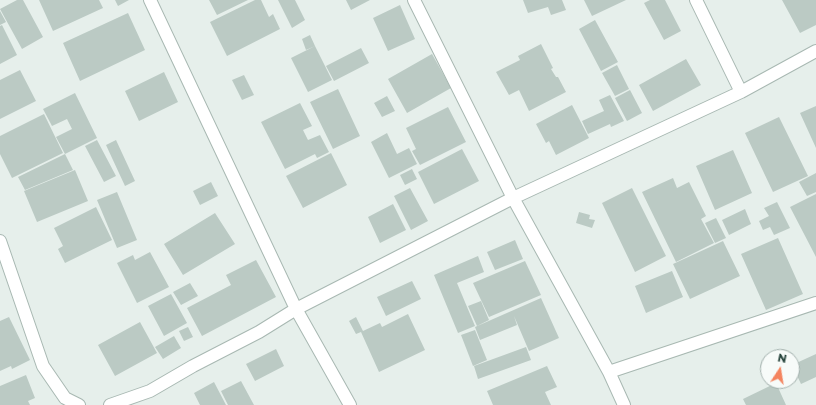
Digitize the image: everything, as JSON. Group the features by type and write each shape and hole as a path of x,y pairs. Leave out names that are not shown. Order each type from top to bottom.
{"street":[{"path":"150,0 296,309 350,405"},
{"path":"414,0 514,198 609,372 624,405"},
{"path":"696,0 741,92"},
{"path":"110,405 150,391 193,366 259,332 296,309 514,198 741,92 816,52"},
{"path":"0,241 44,366 65,398 78,405"},
{"path":"609,372 816,303"}],"building":[{"path":"17,0 23,0 43,37 22,49 0,9"},
{"path":"39,0 99,0 103,8 53,31"},
{"path":"115,0 129,0 118,6"},
{"path":"209,0 248,0 217,15"},
{"path":"255,0 261,0 269,17 273,14 280,29 227,56 210,22"},
{"path":"278,0 295,0 305,20 292,28"},
{"path":"346,0 370,0 351,10"},
{"path":"523,0 562,0 566,10 551,15 548,7 528,13"},
{"path":"584,0 626,0 592,16"},
{"path":"650,0 665,0 681,31 664,40 644,3"},
{"path":"782,0 816,0 816,25 800,33"},
{"path":"400,5 415,39 388,51 373,18"},
{"path":"0,11 6,22 0,25"},
{"path":"128,13 145,50 80,81 63,43"},
{"path":"595,20 618,62 601,71 579,29"},
{"path":"2,25 17,55 0,64 0,26"},
{"path":"310,35 315,46 306,50 302,39"},
{"path":"541,44 553,68 551,69 556,77 558,77 566,92 529,111 519,90 509,95 496,72 520,60 518,56"},
{"path":"315,46 332,80 308,92 291,58"},
{"path":"361,48 369,63 334,81 326,66"},
{"path":"432,54 451,88 407,113 388,79"},
{"path":"686,59 701,85 653,111 639,85"},
{"path":"617,65 629,89 615,96 602,73"},
{"path":"20,70 36,101 0,119 0,80"},
{"path":"164,72 178,102 139,121 125,91"},
{"path":"244,75 254,95 242,100 232,80"},
{"path":"338,89 360,136 333,149 310,102"},
{"path":"630,90 642,113 627,121 615,98"},
{"path":"75,93 97,138 65,154 56,137 72,129 67,119 52,126 43,109"},
{"path":"610,95 624,121 611,127 610,124 588,134 582,121 604,111 599,100"},
{"path":"387,96 395,111 382,117 374,103"},
{"path":"300,103 312,126 303,130 308,140 320,135 329,152 317,158 315,154 285,169 261,122"},
{"path":"572,105 589,138 556,155 549,141 546,143 536,124"},
{"path":"816,106 816,148 800,113"},
{"path":"448,107 466,142 420,165 412,151 416,149 406,128"},
{"path":"44,114 63,153 12,178 0,154 0,136"},
{"path":"779,117 808,176 773,192 745,133"},
{"path":"387,133 397,154 409,148 417,164 389,178 371,142"},
{"path":"97,140 116,176 104,182 85,146"},
{"path":"116,140 135,181 125,186 106,145"},
{"path":"462,149 479,181 434,204 418,172"},
{"path":"733,150 752,193 715,210 696,166"},
{"path":"331,153 347,185 303,208 286,176"},
{"path":"65,154 73,170 25,190 18,177"},
{"path":"412,169 417,179 405,185 400,175"},
{"path":"75,170 88,201 37,222 24,191"},
{"path":"816,173 816,192 807,196 799,182"},
{"path":"673,178 677,188 689,182 706,216 701,219 714,243 676,262 642,192"},
{"path":"211,182 218,196 200,205 193,191"},
{"path":"410,188 428,221 411,230 394,196"},
{"path":"632,188 666,256 635,272 602,203"},
{"path":"117,192 137,240 117,248 97,200"},
{"path":"816,194 816,257 790,207"},
{"path":"777,202 790,228 774,235 770,227 763,230 759,221 769,216 764,208"},
{"path":"393,204 406,230 380,243 368,217"},
{"path":"96,207 112,240 65,263 58,249 63,246 54,228"},
{"path":"745,209 751,224 729,235 722,220"},
{"path":"579,212 590,215 589,219 595,220 592,228 576,223"},
{"path":"215,213 235,244 183,275 164,244"},
{"path":"716,218 726,238 715,243 705,223"},
{"path":"778,238 803,294 766,310 741,254"},
{"path":"515,240 523,259 495,270 487,252"},
{"path":"723,241 740,276 690,299 673,264"},
{"path":"150,252 169,287 137,303 117,263 133,255 135,260"},
{"path":"478,256 484,272 457,283 475,326 458,333 434,275"},
{"path":"256,260 276,297 202,336 187,308 231,285 226,275"},
{"path":"525,261 541,295 489,317 473,283"},
{"path":"672,271 683,297 646,313 635,286"},
{"path":"412,281 421,299 386,316 377,297"},
{"path":"190,283 198,296 181,305 173,292"},
{"path":"171,294 187,323 164,336 148,306"},
{"path":"541,298 559,338 529,351 514,316 517,325 480,340 475,327"},
{"path":"481,301 489,320 477,326 468,306"},
{"path":"408,314 425,350 379,372 361,332 356,334 349,321 356,317 363,331 380,323 382,327"},
{"path":"9,317 30,360 12,369 11,366 0,371 0,321"},
{"path":"140,322 157,353 115,376 98,345"},
{"path":"188,327 193,337 184,341 179,331"},
{"path":"475,330 487,360 473,366 461,335"},
{"path":"174,336 181,348 163,359 155,347"},
{"path":"526,347 531,360 478,379 474,366"},
{"path":"276,349 284,366 255,381 246,364"},
{"path":"816,354 816,377 801,384 800,382 800,361"},
{"path":"547,366 557,387 545,392 551,405 493,405 487,391"},
{"path":"26,375 35,398 28,401 30,405 0,405 0,386"},
{"path":"241,381 254,405 228,405 221,391"},
{"path":"214,382 226,405 200,405 194,393"},
{"path":"764,389 779,389 786,405 746,405 743,399"}]}
